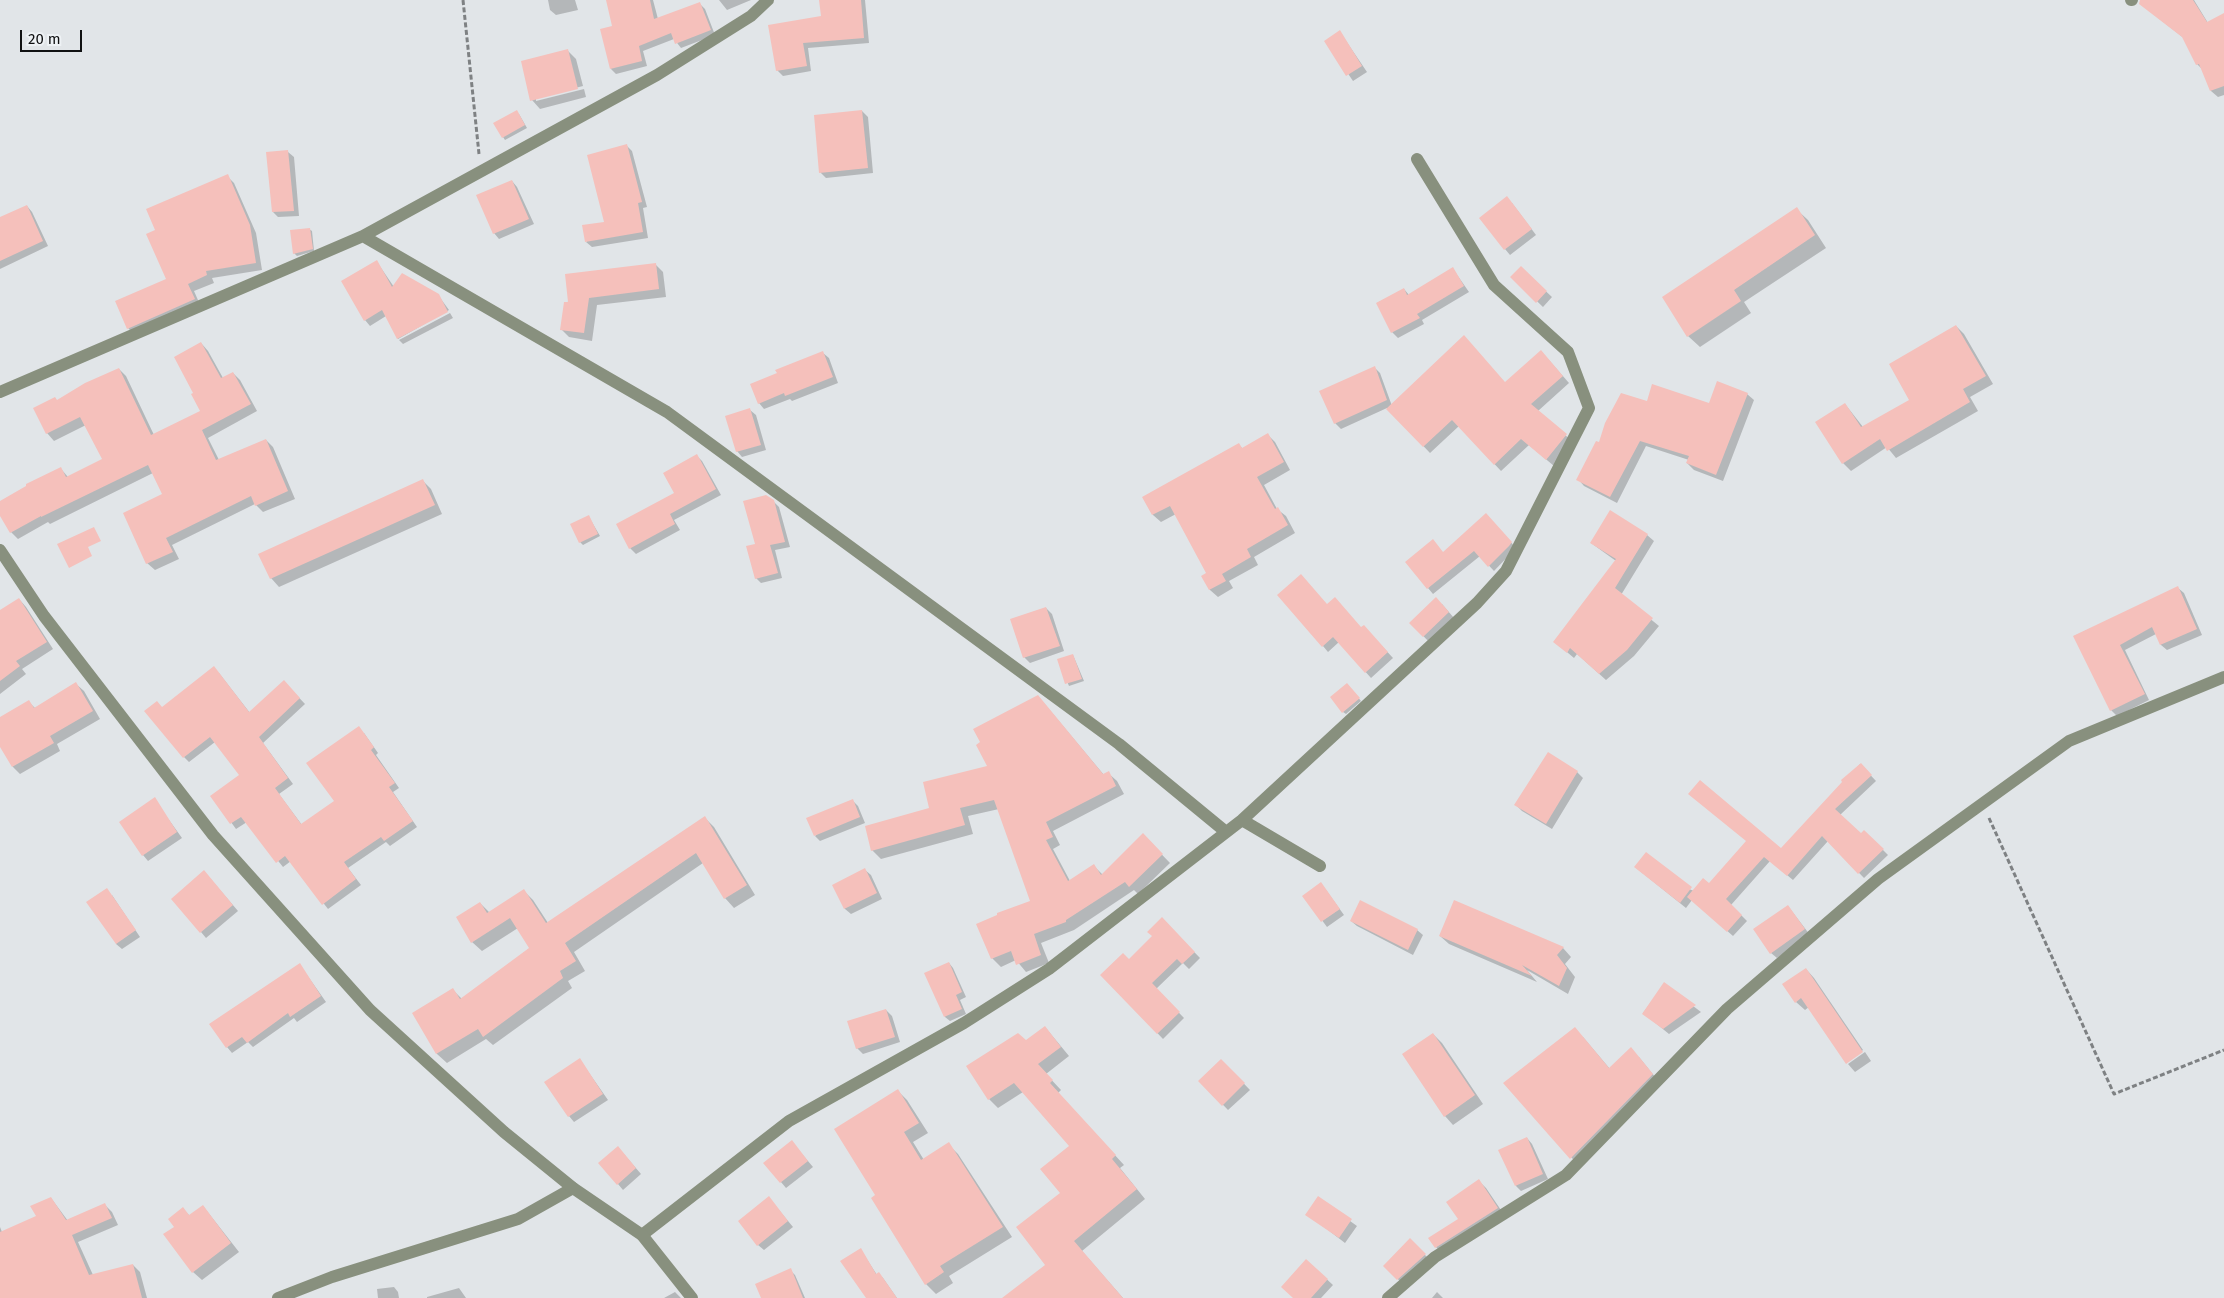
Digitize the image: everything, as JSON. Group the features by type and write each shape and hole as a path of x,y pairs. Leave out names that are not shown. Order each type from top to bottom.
{"street":[{"path":"0,392 363,236 657,75 751,16 768,0"},
{"path":"642,1235 789,1121 964,1023 1049,969 1242,820 1477,602 1506,571 1589,408 1568,352 1494,285 1417,159"},
{"path":"363,236 668,412 1119,744 1226,832"},
{"path":"0,550 44,616 214,835 363,1003 504,1132 572,1188 642,1235 692,1298"},
{"path":"1388,1298 1435,1256 1566,1175 1727,1009 1878,879 2069,741 2224,677"},
{"path":"1242,820 1320,866"},
{"path":"278,1298 332,1277 518,1219 572,1188"}],"path":[{"path":"463,0 480,172"},
{"path":"1982,803 2114,1094 2224,1050"}],"building":[{"path":"606,0 650,0 654,19 700,2 711,30 675,44 671,33 639,46 642,61 610,69 600,29 612,26"},
{"path":"819,0 861,0 864,38 803,43 807,66 776,71 768,25 821,16"},
{"path":"2140,0 2193,0 2207,22 2224,13 2224,86 2210,91 2199,64 2196,65 2182,37 2139,4"},
{"path":"1340,30 1362,66 1346,76 1324,41"},
{"path":"568,49 578,89 530,101 521,61"},
{"path":"517,110 525,125 502,138 493,123"},
{"path":"862,110 868,168 819,173 814,115"},
{"path":"627,144 642,202 638,203 643,232 585,242 582,225 604,222 587,155"},
{"path":"288,150 294,211 272,212 266,152"},
{"path":"228,174 250,225 256,263 206,271 207,275 188,284 195,299 127,329 115,301 166,279 146,234 155,230 146,209"},
{"path":"512,180 529,219 493,234 476,195"},
{"path":"1507,196 1532,229 1504,250 1479,218"},
{"path":"27,205 43,241 0,261 0,217"},
{"path":"1797,207 1815,235 1734,290 1741,301 1687,337 1662,297"},
{"path":"310,228 313,249 293,254 290,230"},
{"path":"377,260 392,287 402,273 439,294 448,312 397,339 382,310 364,321 341,281"},
{"path":"656,263 659,289 589,298 584,333 560,330 564,302 568,302 565,274"},
{"path":"1521,266 1547,291 1536,303 1510,277"},
{"path":"1453,267 1464,286 1417,314 1420,318 1391,333 1376,303 1404,288 1407,295"},
{"path":"1956,325 1986,376 1963,389 1970,402 1887,451 1880,439 1842,464 1815,422 1845,403 1861,427 1909,400 1889,364"},
{"path":"1464,335 1505,382 1541,350 1563,376 1531,404 1567,434 1546,460 1521,439 1494,465 1452,420 1423,447 1386,409"},
{"path":"201,342 221,378 233,372 251,404 202,430 216,460 266,439 288,491 255,506 251,496 166,538 173,552 146,564 123,513 162,494 148,465 41,516 10,533 0,516 0,501 26,486 26,484 61,467 66,477 102,459 80,417 46,434 33,408 55,397 57,400 85,383 119,368 151,435 200,411 191,394 193,393 174,357"},
{"path":"823,351 833,377 785,396 784,393 758,404 750,384 777,373 775,370"},
{"path":"1375,366 1387,400 1334,424 1319,391"},
{"path":"1717,381 1748,393 1716,475 1686,463 1689,456 1640,441 1610,497 1576,480 1596,441 1599,442 1605,423 1621,393 1647,401 1652,384 1709,403"},
{"path":"750,408 761,445 736,452 725,416"},
{"path":"1268,433 1284,462 1257,477 1275,509 1278,507 1288,525 1247,549 1251,557 1222,574 1226,581 1209,590 1201,576 1206,573 1170,506 1152,515 1142,497 1239,443 1242,448"},
{"path":"697,454 716,489 670,514 675,524 629,549 616,524 674,493 663,473"},
{"path":"423,479 435,505 270,579 258,554"},
{"path":"766,495 774,500 785,542 770,545 778,573 755,579 746,546 755,544 743,501"},
{"path":"1610,510 1648,534 1615,588 1653,618 1627,650 1599,674 1570,648 1567,653 1553,642 1616,559 1590,543"},
{"path":"1486,513 1512,542 1509,546 1488,567 1474,551 1427,589 1405,562 1433,539 1443,552"},
{"path":"589,515 598,534 579,543 570,524"},
{"path":"94,527 101,541 88,547 92,556 69,568 57,544"},
{"path":"1301,574 1327,604 1335,597 1361,627 1364,625 1388,652 1365,673 1333,637 1322,647 1277,595"},
{"path":"2178,586 2197,629 2160,645 2152,627 2120,645 2145,694 2110,711 2073,636"},
{"path":"1436,597 1449,612 1423,637 1409,623"},
{"path":"19,598 47,642 16,661 20,666 0,681 0,610"},
{"path":"1046,607 1060,646 1023,658 1010,619"},
{"path":"1073,654 1082,679 1065,684 1057,659"},
{"path":"214,666 249,712 284,680 300,698 259,737 288,778 275,788 301,824 334,801 306,763 359,726 374,747 371,750 395,783 389,787 413,821 384,841 381,837 344,862 356,879 322,905 285,856 276,863 241,817 230,824 210,796 239,775 210,737 183,758 144,711 157,701 162,707"},
{"path":"76,682 93,711 50,736 54,743 12,767 0,747 0,717 29,700 34,708"},
{"path":"1347,683 1360,698 1342,713 1330,697"},
{"path":"1038,695 1103,774 1109,771 1116,786 1046,822 1053,837 1046,840 1068,881 1094,864 1101,875 1143,833 1163,854 1129,887 1125,882 1066,920 1066,922 1034,934 1041,955 1016,965 1011,951 991,959 976,924 997,915 997,913 1030,901 994,800 960,808 965,825 871,851 865,826 929,808 923,782 987,766 976,745 980,742 973,729"},
{"path":"1548,752 1578,771 1546,824 1514,805"},
{"path":"1861,763 1872,775 1835,809 1861,833 1864,830 1884,849 1858,874 1822,836 1787,876 1764,857 1726,899 1742,915 1727,932 1687,897 1703,878 1709,883 1746,841 1688,794 1700,780 1781,848 1842,782 1841,780"},
{"path":"155,797 177,832 142,856 119,822"},
{"path":"853,799 860,817 814,836 806,818"},
{"path":"705,816 747,885 724,899 696,853 565,943 576,961 560,971 563,978 483,1037 478,1029 436,1054 412,1013 453,988 460,999 529,948 510,918 471,943 456,917 480,902 487,913 524,889 546,923"},
{"path":"1646,852 1692,887 1680,903 1634,867"},
{"path":"865,868 877,893 844,909 832,885"},
{"path":"204,870 233,905 200,933 171,899"},
{"path":"1321,882 1340,909 1321,922 1302,896"},
{"path":"107,888 136,930 116,944 86,902"},
{"path":"1360,900 1418,929 1408,950 1350,921"},
{"path":"1454,900 1564,947 1557,955 1567,968 1559,986 1522,965 1532,976 1439,936"},
{"path":"1788,905 1805,929 1770,954 1753,929"},
{"path":"1162,917 1195,952 1182,964 1177,959 1152,983 1180,1012 1157,1034 1100,975 1123,953 1129,959 1152,936 1147,932"},
{"path":"949,962 962,992 956,995 962,1009 944,1017 924,973"},
{"path":"300,963 321,996 290,1017 288,1013 247,1043 242,1037 226,1048 209,1024"},
{"path":"1806,968 1863,1052 1846,1064 1801,998 1795,1003 1782,984"},
{"path":"1664,982 1696,1005 1663,1029 1642,1014"},
{"path":"886,1009 895,1037 856,1049 847,1021"},
{"path":"1045,1026 1061,1047 1038,1064 1053,1080 1050,1083 1116,1155 1112,1159 1137,1189 1074,1241 1123,1298 1002,1298 1045,1265 1016,1227 1060,1193 1040,1169 1069,1146 1014,1083 988,1100 966,1066 1018,1033 1026,1040"},
{"path":"1575,1027 1609,1068 1631,1047 1653,1074 1570,1159 1503,1083"},
{"path":"1433,1033 1475,1095 1444,1117 1402,1054"},
{"path":"580,1058 603,1094 568,1117 544,1082"},
{"path":"1221,1059 1245,1083 1222,1106 1198,1081"},
{"path":"898,1089 919,1123 904,1132 921,1160 949,1142 1003,1227 940,1266 944,1272 925,1285 871,1198 875,1195 834,1129"},
{"path":"1527,1137 1543,1174 1515,1186 1498,1150"},
{"path":"792,1140 808,1161 780,1183 763,1163"},
{"path":"618,1146 636,1168 617,1185 598,1163"},
{"path":"1479,1179 1498,1208 1435,1248 1428,1238 1458,1219 1446,1202"},
{"path":"769,1196 788,1221 757,1246 738,1221"},
{"path":"1318,1196 1352,1219 1339,1238 1305,1215"},
{"path":"51,1197 66,1220 105,1203 112,1218 72,1235 89,1275 133,1264 142,1298 0,1298 0,1232 36,1216 30,1206"},
{"path":"203,1205 231,1243 192,1273 163,1234 174,1227 168,1219 183,1207 189,1215"},
{"path":"1410,1238 1426,1254 1397,1280 1383,1266"},
{"path":"861,1248 876,1274 879,1272 897,1298 866,1298 840,1261"},
{"path":"1306,1259 1328,1279 1311,1298 1293,1298 1281,1287"},
{"path":"791,1268 803,1298 761,1298 755,1284"}]}
